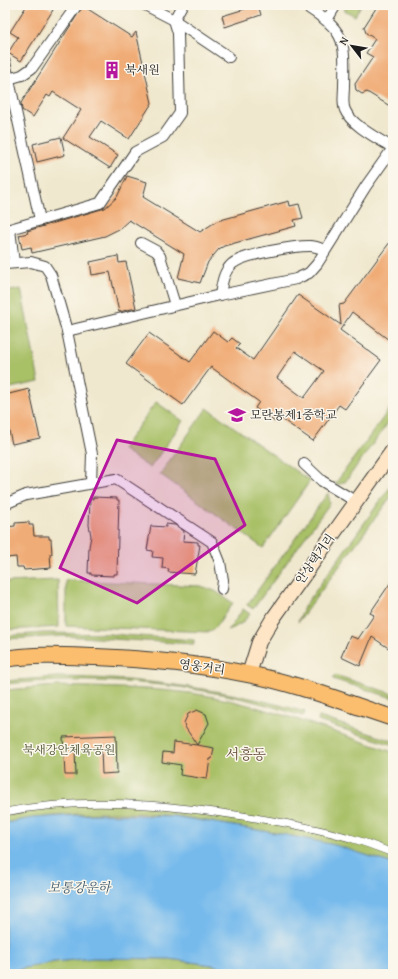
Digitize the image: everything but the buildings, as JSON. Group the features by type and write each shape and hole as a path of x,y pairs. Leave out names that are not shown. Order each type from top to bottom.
{"main road":[{"name":"안상택거리","path":"249,674 259,642 272,620 393,450"},
{"name":"영웅거리","path":"5,659 76,656 132,658 188,664 249,674 393,718"}],"street":[{"path":"7,80 22,75 32,68 77,5"},
{"path":"145,5 174,20 229,57"},
{"path":"91,483 92,454 67,331 52,275 45,266 30,262 10,264 10,229 100,203 135,152 163,138 180,113 178,33 174,20 182,5"},
{"path":"67,331 175,305 296,279 309,273 317,264 393,148 352,121 344,110 345,49 337,31 327,20 304,5"},
{"path":"327,20 336,5"},
{"path":"5,62 7,80 40,220"},
{"path":"141,243 156,251 160,256 175,305"},
{"path":"220,295 224,274 232,264 242,258 294,246 312,246 325,250"},
{"path":"304,464 322,481 355,502"},
{"path":"5,504 26,495 116,479 212,542 220,562 223,580 222,589"},
{"path":"5,812 43,805 88,802 153,804 239,815 306,827 350,838 393,853"}],"highlighted area":[{"path":"117,440 215,459 245,525 137,603 60,568"}],"green space":[{"path":"347,5 361,5 355,16 344,10"},
{"path":"21,289 39,382 5,389 5,292"},
{"path":"156,402 183,421 150,468 122,449"},
{"path":"393,404 393,416 345,482 335,484"},
{"path":"207,408 310,481 263,548 160,474"},
{"path":"393,483 393,494 298,622 304,607"},
{"path":"328,493 330,503 253,609 247,605"},
{"path":"58,580 59,627 5,630 5,582"},
{"path":"66,580 201,586 215,591 233,603 214,629 209,632 66,626"},
{"path":"243,609 250,614 242,623 228,631"},
{"path":"44,633 109,634 194,640 194,644 65,636 5,639 5,636"},
{"path":"335,675 393,694 393,698 333,679"},
{"path":"57,677 151,682 182,686 243,697 305,712 303,716 237,697 164,685 110,681 56,681 5,684 5,681"},
{"name":"북새강안체육공원","path":"57,686 153,689 209,696 279,714 393,752 393,864 357,852 302,838 174,816 110,813 47,817 5,823 5,690"},
{"path":"319,717 393,741 393,745 318,721"},
{"path":"93,958 169,959 212,965 257,974 5,974 5,972 54,962"}],"water":[{"name":"보통강운하","path":"92,814 173,816 210,822 335,845 393,864 393,974 257,974 212,965 169,959 93,958 54,962 5,972 5,823 32,818"}],"place":[{"name":"북새원","path":"112,70"},
{"name":"모란봉제1중학교","path":"237,415"}],"district":[{"name":"서흥동","path":"246,754"}]}
